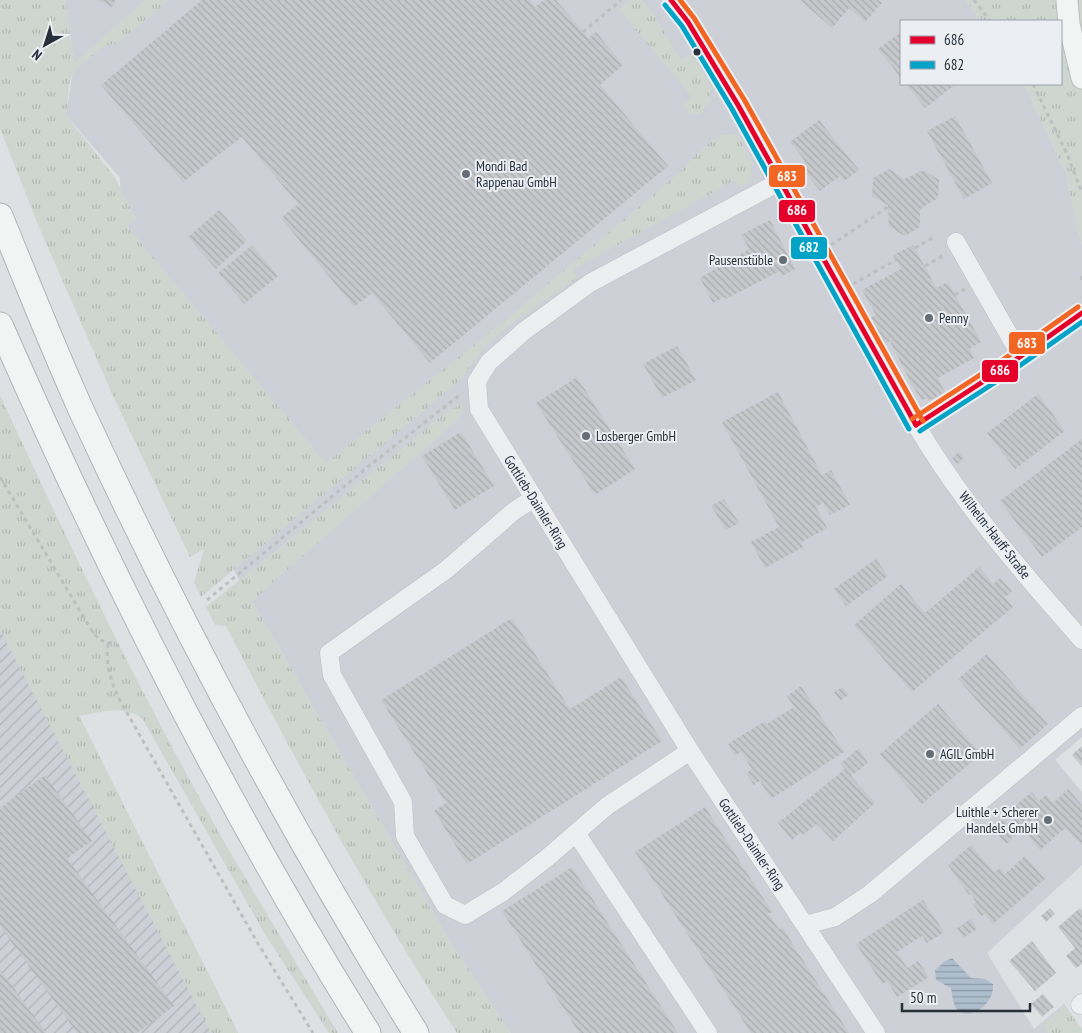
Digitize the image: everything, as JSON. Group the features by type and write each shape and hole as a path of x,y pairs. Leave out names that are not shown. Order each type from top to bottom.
{"highway":[{"path":"0,216 81,410 153,558 282,810 416,1033"},
{"path":"0,325 44,425 119,581 198,736 252,835 368,1033"}],"main road":[{"path":"1067,0 1069,24 1082,78"}],"street":[{"name":"Wilhelm-Hauff-Straße","path":"671,0 688,22 738,106 916,425 949,477 1020,569 1082,640"},
{"path":"477,382 489,362 524,331 590,284 779,182"},
{"path":"957,245 1021,356"},
{"path":"916,425 1021,356 1082,313"},
{"name":"Gottlieb-Daimler-Ring","path":"477,382 479,409 690,751 876,1033"},
{"path":"534,498 514,510 446,570 329,652 332,675 403,802 405,836 445,905 465,915 503,892 606,806 690,751"},
{"path":"806,926 835,917 870,894 1082,716"},
{"path":"576,833 708,1033"}],"path":[{"path":"583,32 621,0"},
{"path":"974,0 989,20"},
{"path":"1033,85 1067,154 1082,193"},
{"path":"818,252 846,237 888,207"},
{"path":"915,248 936,236"},
{"path":"924,266 957,245"},
{"path":"856,282 896,260"},
{"path":"1082,276 1082,281"},
{"path":"207,600 369,466 477,382"},
{"path":"0,477 92,631 100,640 119,646"},
{"path":"108,644 107,656 111,677 122,704 257,942 313,1033"}],"shaded area":[{"path":"65,0 965,0 980,20 900,20 900,85 1024,85 1066,174 1082,245 1082,737 1055,760 1082,792 1082,865 987,953 1034,1029 1064,1004 1082,1029 1082,1033 511,1033 449,940 221,548 123,334 120,178 66,115 74,64"},
{"path":"0,548 79,716 238,1033 0,1033"}],"green space":[{"path":"0,0 65,0 74,63 145,0 169,0 118,43 107,45 77,68 70,79 66,115 116,179 136,219 127,226 326,463 509,317 680,172 700,150 724,133 739,136 751,162 751,182 740,188 735,180 572,270 577,279 513,322 484,348 463,378 201,597 194,582 204,549 190,557 114,398 39,227 0,129"},
{"path":"630,0 643,0 681,60 691,54 710,84 711,101 701,113 691,115 682,105 692,97 619,10"},
{"path":"965,0 1082,0 1082,245 1066,174 1024,85 1062,85 1062,20 980,20"},
{"path":"0,395 79,563 163,730 222,838 338,1033 329,1033 266,936 142,718 119,711 103,711 79,716 238,1033 211,1033 0,630"},
{"path":"464,404 462,416 252,601 449,940 511,1033 457,1033 395,934 336,832 226,626 215,625 206,607 449,410"},
{"path":"1064,1004 1082,1029 1082,1033 1048,1033 1043,1026"}],"water":[{"path":"952,958 971,978 985,979 993,984 990,999 973,1013 967,1014 956,1008 951,988 936,980 935,970"}],"building":[{"path":"98,0 115,0 112,7"},
{"name":"Mondi Bad Rappenau GmbH","path":"202,0 530,0 535,7 544,0 556,0 588,38 596,32 623,65 600,85 668,166 430,363 372,293 354,307 281,218 298,204 242,137 183,182 101,85"},
{"path":"800,0 878,0 882,3 865,22 849,8 832,28"},
{"path":"900,33 900,77 878,49"},
{"path":"907,85 955,85 925,108"},
{"path":"955,116 992,183 964,199 927,131"},
{"path":"819,120 859,170 844,181 840,176 820,191 800,165 805,161 790,142"},
{"path":"889,169 904,179 924,170 939,180 938,198 920,209 920,227 905,236 889,227 888,205 872,196 873,178"},
{"path":"219,210 247,241 216,269 188,237"},
{"path":"770,220 795,269 782,276 780,271 726,299 725,297 713,303 700,278 749,249 741,235"},
{"path":"252,245 278,276 244,304 218,273"},
{"path":"913,245 936,288 948,282 981,342 969,349 974,358 938,378 945,392 929,401 927,398 922,400 912,385 890,341 885,344 871,318 876,315 862,290 901,269 893,255"},
{"path":"677,346 696,380 662,398 643,364"},
{"name":"Losberger GmbH","path":"577,377 635,469 595,495 536,403"},
{"path":"778,392 822,475 831,470 850,505 830,515 823,503 816,507 827,528 800,543 803,547 765,568 751,542 779,527 722,422"},
{"path":"1038,394 1065,431 1015,469 987,433"},
{"path":"461,432 494,486 455,510 422,456"},
{"path":"1082,439 1082,527 1042,557 1000,501"},
{"path":"959,452 964,458 957,464 952,458"},
{"path":"724,499 739,523 726,530 711,506"},
{"path":"876,559 888,576 846,606 834,589"},
{"path":"979,567 993,584 1000,578 1012,591 1005,597 1013,607 912,692 854,625 901,584 925,613"},
{"path":"512,618 570,709 621,677 662,741 467,864 434,811 446,803 381,700"},
{"path":"987,654 1048,724 1020,749 958,679"},
{"path":"801,686 844,752 771,799 760,781 754,785 746,773 752,769 741,752 735,756 728,744 765,721 767,724 794,707 787,696"},
{"path":"843,687 848,695 840,701 834,692"},
{"name":"AGIL GmbH","path":"938,704 981,754 922,804 880,754"},
{"path":"1082,746 1082,766 1072,755"},
{"path":"859,748 868,763 851,776 875,803 833,841 817,824 803,835 801,832 792,840 778,823 845,769 840,764"},
{"path":"45,775 92,841 67,858 174,1006 137,1033 77,1033 0,926 0,808"},
{"name":"Luithle + Scherer Handels GmbH","path":"1068,789 1082,805 1082,845 1065,828 1040,850 1008,812 1032,792 1039,801 1046,795 1053,803"},
{"path":"705,807 772,912 769,914 779,929 782,927 849,1033 751,1033 635,852"},
{"path":"1004,819 1017,834 1006,844 993,828"},
{"path":"971,845 994,872 1000,868 1005,874 1025,856 1045,879 993,924 985,914 981,916 973,904 976,902 971,894 969,895 948,865"},
{"path":"572,867 678,1033 579,1033 502,911"},
{"path":"923,900 944,932 927,943 922,936 897,952 907,968 918,961 929,977 897,997 887,981 882,984 856,944"},
{"path":"1050,908 1055,914 1046,922 1041,916"},
{"path":"1080,908 1082,911 1082,964 1076,968 1066,956 1075,948 1058,927"},
{"path":"971,919 977,929 963,938 957,928"},
{"path":"1032,941 1056,973 1035,991 1009,961"},
{"path":"0,969 46,1033 0,1033"},
{"path":"1043,994 1054,1007 1042,1017 1031,1004"}],"transit line":[{"name":"686","path":"671,0 688,22 738,105 916,425"},
{"name":"683","path":"680,0 694,18 745,101 923,421"},
{"name":"682","path":"665,5 682,26 732,109 909,429"},
{"name":"683","path":"912,419 997,364 1078,307"},
{"name":"686","path":"916,425 1001,370 1082,313"},
{"name":"682","path":"920,431 1005,376 1082,322"}],"place":[{"name":"Mondi Bad Rappenau GmbH","path":"466,174"},
{"name":"Pausenstüble","path":"783,260"},
{"name":"Penny","path":"929,318"},
{"name":"Losberger GmbH","path":"586,436"},
{"name":"AGIL GmbH","path":"930,754"},
{"name":"Luithle + Scherer Handels GmbH","path":"1048,820"}]}
